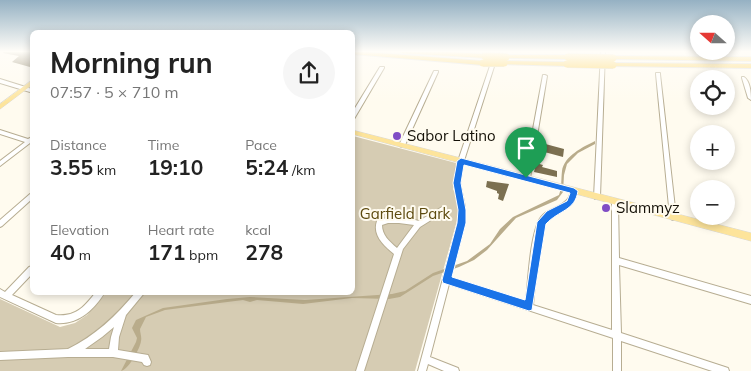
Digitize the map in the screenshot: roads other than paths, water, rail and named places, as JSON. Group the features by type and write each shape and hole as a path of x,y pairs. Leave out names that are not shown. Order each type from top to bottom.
{"main road":[{"path":"0,106 29,89"},
{"path":"0,112 29,89"},
{"path":"355,133 751,237"}],"street":[{"path":"355,113 382,68"},
{"path":"422,371 462,218 457,183 461,161 491,68"},
{"path":"597,197 602,68"},
{"path":"402,145 436,72"},
{"path":"658,74 674,217"},
{"path":"526,178 545,76"},
{"path":"744,78 751,98"},
{"path":"0,81 29,89"},
{"path":"0,132 30,141"},
{"path":"0,164 30,142"},
{"path":"529,307 542,222 550,213 570,204 573,199 572,190"},
{"path":"0,224 30,198"},
{"path":"614,201 617,371"},
{"path":"360,371 402,244 419,224 442,210"},
{"path":"398,253 390,247 379,231 379,223 385,220 400,220 419,224"},
{"path":"615,260 751,300"},
{"path":"30,271 3,295 56,319 75,318 86,310 98,295"},
{"path":"447,277 529,307 725,371"},
{"path":"68,353 95,336 123,314 139,295"},
{"path":"117,353 115,337 123,314"},
{"path":"0,356 117,353 140,355 146,358 147,362"},
{"path":"425,359 456,371"}],"place":[{"name":"Sabor Latino","path":"397,136"},
{"name":"Slammyz","path":"606,208"}],"park label":[{"name":"Garfield Park","path":"405,214"}]}
